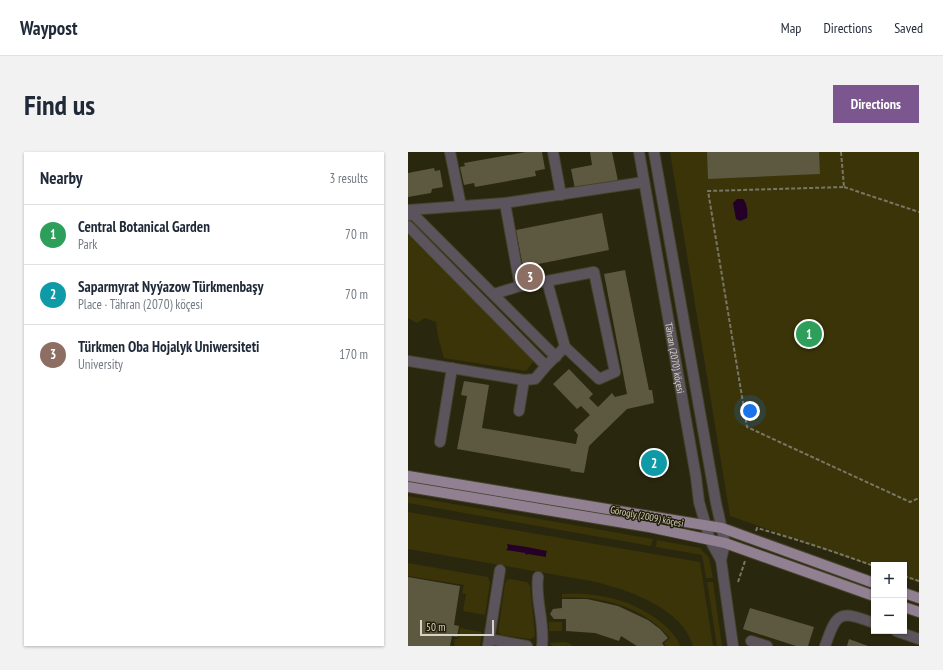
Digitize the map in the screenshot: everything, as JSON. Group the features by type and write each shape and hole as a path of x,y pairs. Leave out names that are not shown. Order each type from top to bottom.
{"main road":[{"name":"Görogly (2009) köçesi","path":"408,476 722,528 871,582"},
{"name":"Görogly (2009) köçesi","path":"408,487 649,527 725,543 871,595"},
{"path":"907,594 919,598"},
{"path":"907,608 919,612"}],"street":[{"path":"450,152 461,206"},
{"path":"553,152 561,195"},
{"name":"Tähran (2070) köçesi","path":"639,152 696,477 697,490 710,540 721,560 734,646"},
{"name":"Tähran (2070) köçesi","path":"654,152 716,503 725,543 721,560"},
{"path":"408,210 505,203 644,182"},
{"path":"505,203 520,286"},
{"path":"408,215 414,215 556,357"},
{"path":"408,226 546,366"},
{"path":"494,294 520,286 594,272 615,372 599,379 565,347 546,282"},
{"path":"408,361 524,380 535,379 565,347"},
{"path":"440,442 452,368"},
{"path":"519,411 524,380"},
{"path":"500,570 488,643 527,646"},
{"path":"538,576 537,588 542,646"},
{"path":"825,646 833,624 840,616 845,615 871,622"},
{"path":"905,634 919,639"},
{"path":"751,641 767,646"}],"path":[{"path":"841,152 844,187"},
{"path":"919,212 844,187 708,191 746,427 910,502 919,498"},
{"path":"753,539 757,528 824,548 871,565"},
{"path":"738,582 748,552"},
{"path":"907,577 919,582"}],"shaded area":[{"path":"670,152 919,152 919,583 907,578 907,562 871,562 871,566 730,516"},
{"path":"737,199 743,199 747,208 747,218 740,221 736,219 733,203"},
{"path":"408,235 534,361 526,371 444,358 438,337 436,322 425,318 417,323 408,318"},
{"path":"408,496 653,539 651,546 408,503"},
{"path":"408,512 700,562 713,646 693,646 687,632 665,610 636,595 605,584 408,549"},
{"path":"657,540 700,548 709,558 713,578 706,578 702,555 656,547"},
{"path":"507,544 547,551 546,557 526,555 525,553 506,550 508,548"},
{"path":"408,563 488,577 490,583 485,615 463,611 466,594 462,593 464,585 408,576"},
{"path":"510,579 527,582 530,586 535,634 531,639 501,635 498,632 505,583"},
{"path":"707,582 713,582 722,646 717,646"},
{"path":"562,594 588,594 613,598 625,602 658,620 674,635 680,646 666,646 664,643 670,638 648,618 635,611 606,601 562,598"},
{"path":"549,622 562,622 562,631 549,631"},
{"path":"460,628 482,632 480,646 454,646 455,639 458,639"},
{"path":"565,642 573,645 553,646 549,643"}],"building":[{"path":"526,152 542,152 545,169 535,171 536,176 475,187 474,183 464,185 460,167 465,166 464,163"},
{"path":"590,152 612,152 618,181 575,189 571,169 592,165"},
{"path":"707,152 819,152 820,174 708,179"},
{"path":"434,168 435,171 440,170 443,187 432,189 431,193 408,197 408,173"},
{"path":"602,213 609,250 523,267 516,230"},
{"path":"625,270 649,390 652,390 654,403 627,409 589,446 584,473 570,471 571,469 457,449 467,396 461,395 464,381 489,385 482,428 576,444 578,435 574,430 590,415 581,406 577,409 553,384 569,369 593,394 589,398 598,407 612,393 615,397 627,394 604,274"},
{"path":"408,577 460,586 454,625 459,626 457,637 452,636 450,646 408,646"},
{"path":"562,599 587,599 618,606 648,620 660,629 668,638 662,643 664,646 637,646 621,636 619,641 595,633 566,631 566,619 554,619 550,614 553,609 562,608"},
{"path":"750,608 814,627 808,646 796,646 743,629"},
{"path":"849,639 868,646 847,646"}],"place":[{"name":"Türkmen Oba Hojalyk Uniwersiteti","path":"530,277"},
{"name":"Central Botanical Garden","path":"809,334"},
{"name":"Saparmyrat Nyýazow Türkmenbaşy","path":"654,463"}]}
